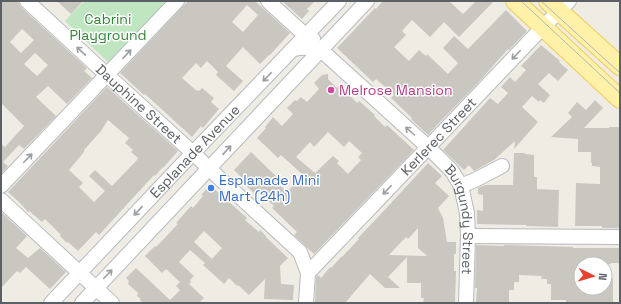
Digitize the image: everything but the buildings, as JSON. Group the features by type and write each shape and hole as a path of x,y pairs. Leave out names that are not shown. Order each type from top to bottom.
{"main road":[{"path":"515,1 620,99"},
{"path":"559,4 620,66"}],"street":[{"name":"Dauphine Street","path":"27,1 300,252 308,273 306,303"},
{"path":"1,186 177,1"},
{"path":"268,1 305,35 312,39 331,40"},
{"name":"Esplanade Avenue","path":"51,303 339,1"},
{"name":"Esplanade Avenue","path":"82,303 367,1"},
{"name":"Kerlerec Street","path":"308,273 543,27 559,4"},
{"path":"294,49 314,48 321,50"},
{"name":"Burgundy Street","path":"321,50 428,147 452,171 461,186 467,213 468,236 466,303"},
{"path":"461,186 502,166"},
{"path":"1,200 112,303"},
{"path":"468,236 620,237"}],"green space":[{"name":"Cabrini Playground","path":"84,1 167,1 109,63 65,21"}],"tram line":[{"path":"521,1 620,93"},
{"path":"541,1 620,73"}],"place":[{"name":"Melrose Mansion","path":"331,90"},
{"name":"Esplanade Mini Mart (24h)","path":"211,188"}]}
